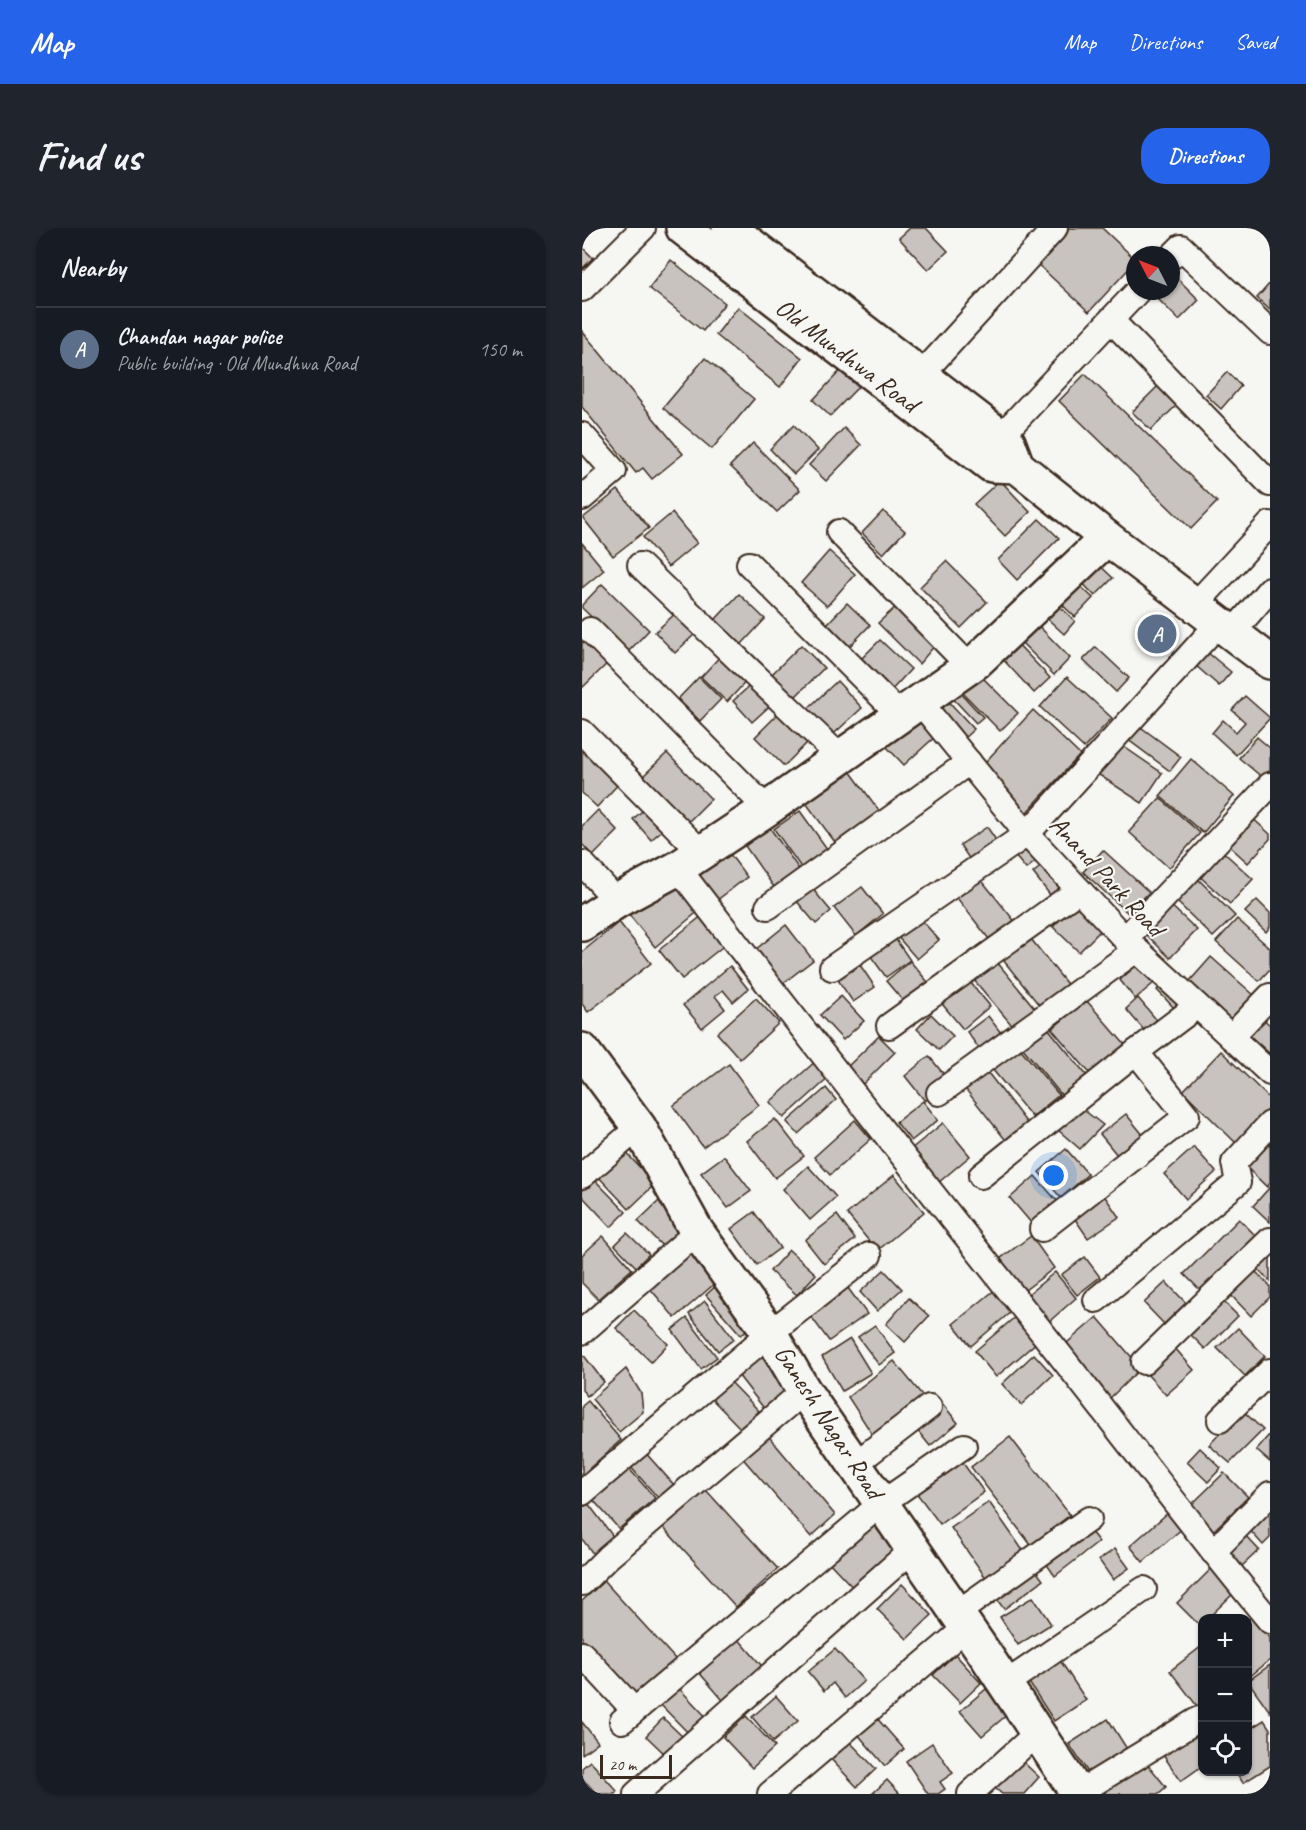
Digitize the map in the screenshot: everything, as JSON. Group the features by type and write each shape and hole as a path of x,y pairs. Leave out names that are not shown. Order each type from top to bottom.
{"street":[{"path":"582,289 643,228"},
{"name":"Old Mundhwa Road","path":"683,228 991,465 1017,466"},
{"name":"Old Mundhwa Road","path":"729,228 1001,436 1008,442 1017,466 1270,662"},
{"path":"921,375 1055,228"},
{"path":"1180,248 1270,332"},
{"path":"1001,436 1130,300"},
{"path":"1111,320 1270,484"},
{"path":"582,435 614,471 582,498"},
{"path":"832,968 1027,834 1215,620 1270,524"},
{"path":"839,532 970,667"},
{"path":"582,924 689,860 767,809 970,667 1107,538"},
{"name":"Anand Park Road","path":"749,564 969,762 1027,834 1130,945 1270,1073"},
{"path":"640,565 840,757"},
{"path":"1215,620 1270,589"},
{"path":"590,630 767,809"},
{"path":"582,732 689,860 780,1002 1134,1448 1213,1552 1270,1621"},
{"path":"768,907 969,762"},
{"path":"939,1093 1130,945 1270,785"},
{"path":"582,863 617,901"},
{"path":"890,1026 1079,890"},
{"path":"1231,1037 1270,996"},
{"path":"981,1176 1197,1006"},
{"name":"Ganesh Nagar Road","path":"582,1050 639,1127 697,1232 771,1333 804,1391 962,1620 1078,1794"},
{"path":"1042,1229 1187,1116 1136,1052"},
{"path":"1095,1300 1238,1182 1234,1163 1270,1124"},
{"path":"582,1176 639,1127"},
{"path":"582,1332 697,1232"},
{"path":"1144,1362 1270,1240"},
{"path":"582,1493 771,1333 869,1255"},
{"path":"1220,1420 1270,1371"},
{"path":"582,1583 608,1557 804,1391"},
{"path":"855,1464 929,1407"},
{"path":"582,1654 628,1715 882,1503 964,1446"},
{"path":"1213,1552 1270,1494"},
{"path":"770,1794 962,1620 1089,1519"},
{"path":"636,1794 913,1549"},
{"path":"1005,1684 1144,1588"},
{"path":"1078,1794 1198,1720"},
{"path":"970,1794 1037,1733"}],"building":[{"path":"910,228 926,228 948,251 928,270 899,238"},
{"path":"1060,228 1102,228 1126,251 1126,272 1089,312 1032,259"},
{"path":"582,247 593,258 582,269"},
{"path":"671,260 725,303 703,331 649,288"},
{"path":"1180,281 1199,300 1179,320 1159,300 1180,300"},
{"path":"1270,283 1270,310 1257,298"},
{"path":"738,307 802,358 780,387 716,335"},
{"path":"582,331 683,454 652,479 643,468 636,473 582,407"},
{"path":"705,358 754,399 712,449 663,408"},
{"path":"840,371 858,387 830,416 813,400"},
{"path":"1227,372 1241,386 1221,409 1206,395"},
{"path":"1085,374 1217,502 1191,529 1059,401"},
{"path":"1160,384 1179,403 1151,430 1132,412"},
{"path":"794,425 818,450 794,474 770,449"},
{"path":"844,428 861,445 826,481 809,465"},
{"path":"753,443 800,490 777,512 730,466"},
{"path":"1000,480 1030,512 1005,536 974,504"},
{"path":"618,490 649,528 613,556 583,518"},
{"path":"883,511 905,531 883,554 862,533"},
{"path":"672,513 697,543 668,567 643,537"},
{"path":"1039,519 1059,538 1017,580 998,560"},
{"path":"582,543 604,570 582,588"},
{"path":"829,551 855,574 827,606 801,583"},
{"path":"1091,557 1113,578 1095,596 1074,574"},
{"path":"946,561 987,602 961,628 920,587"},
{"path":"1071,577 1093,598 1075,617 1053,596"},
{"path":"602,584 649,630 628,652 582,608 582,605"},
{"path":"739,594 765,619 741,645 715,620"},
{"path":"1052,599 1075,621 1064,634 1040,612"},
{"path":"847,603 870,625 849,647 827,624"},
{"path":"898,605 936,644 919,664 878,623"},
{"path":"677,612 697,632 675,653 655,632"},
{"path":"1032,619 1070,658 1054,675 1015,636"},
{"path":"582,629 611,660 582,688"},
{"path":"1013,639 1050,678 1034,693 998,654"},
{"path":"880,640 911,669 889,693 857,663"},
{"path":"801,645 824,668 790,702 767,679"},
{"path":"1096,647 1129,678 1116,692 1083,660"},
{"path":"724,652 751,676 727,702 701,677"},
{"path":"1207,652 1231,672 1219,686 1195,665"},
{"path":"979,674 1018,713 1000,731 961,691"},
{"path":"699,677 721,699 700,721 678,699"},
{"path":"1067,677 1112,718 1084,748 1040,707"},
{"path":"756,680 775,701 752,722 733,701"},
{"path":"837,681 862,708 826,741 802,714"},
{"path":"954,686 983,717 976,723 947,692"},
{"path":"941,693 974,729 962,740 929,704"},
{"path":"1245,696 1270,718 1236,755 1212,733 1223,720 1236,732 1245,722 1232,710"},
{"path":"1033,710 1080,755 1026,813 979,769"},
{"path":"781,711 810,740 784,766 755,737"},
{"path":"919,713 938,734 904,765 885,745"},
{"path":"1134,722 1181,757 1170,771 1123,736"},
{"path":"1257,737 1270,748 1270,770 1263,778 1239,758"},
{"path":"582,739 624,778 597,807 582,793"},
{"path":"1114,740 1162,773 1142,803 1093,771"},
{"path":"667,753 711,799 685,825 640,779"},
{"path":"1191,759 1234,796 1203,833 1160,796"},
{"path":"850,771 886,820 843,853 806,803"},
{"path":"1160,798 1200,833 1169,868 1129,832"},
{"path":"649,805 668,825 651,840 633,819"},
{"path":"598,810 618,831 593,856 582,844 582,826"},
{"path":"800,811 833,857 807,876 774,829"},
{"path":"1249,815 1270,834 1270,839 1248,863 1225,842"},
{"path":"987,827 998,843 972,863 960,845"},
{"path":"770,828 801,872 776,890 745,846"},
{"path":"1023,837 1040,858 1026,869 1009,849"},
{"path":"1219,848 1253,879 1230,904 1196,873"},
{"path":"726,849 747,877 712,904 691,876"},
{"path":"1103,850 1149,892 1129,914 1083,872"},
{"path":"1049,860 1071,887 1054,900 1033,873"},
{"path":"672,875 700,910 655,947 627,912"},
{"path":"1195,876 1235,916 1213,937 1173,898"},
{"path":"979,877 1017,924 992,943 954,894"},
{"path":"810,886 831,911 816,924 795,899"},
{"path":"862,887 883,914 856,936 834,908"},
{"path":"1079,899 1106,925 1079,952 1053,927"},
{"path":"1257,900 1270,913 1270,927 1266,932 1245,912"},
{"path":"1167,902 1197,930 1170,958 1141,929"},
{"path":"703,915 726,944 682,979 659,950"},
{"path":"919,917 939,940 917,959 897,936"},
{"path":"1237,919 1270,948 1270,969 1259,981 1216,942"},
{"path":"619,922 651,963 588,1012 582,1004 582,952"},
{"path":"786,925 813,960 777,988 750,954"},
{"path":"892,934 910,960 886,977 867,951"},
{"path":"1027,934 1070,988 1043,1010 1000,956"},
{"path":"992,956 1038,1012 1016,1030 969,974"},
{"path":"1211,957 1255,996 1232,1022 1188,983"},
{"path":"910,961 932,987 908,1007 886,981"},
{"path":"1138,964 1154,983 1135,999 1120,980"},
{"path":"860,965 875,987 853,1002 838,980"},
{"path":"730,966 748,989 733,1002 723,990 715,996 725,1009 702,1028 683,1005"},
{"path":"965,976 990,1006 963,1029 938,999"},
{"path":"1167,980 1187,1000 1176,1010 1157,990"},
{"path":"841,996 864,1021 843,1040 820,1015"},
{"path":"756,998 779,1023 740,1059 717,1033"},
{"path":"1138,998 1160,1024 1148,1035 1126,1009"},
{"path":"1086,1000 1127,1047 1093,1077 1052,1029"},
{"path":"931,1014 953,1036 939,1050 917,1029"},
{"path":"988,1016 1008,1042 986,1058 967,1032"},
{"path":"1260,1016 1270,1025 1270,1054 1246,1032"},
{"path":"1043,1022 1088,1077 1063,1097 1018,1042"},
{"path":"879,1036 895,1052 859,1088 843,1071"},
{"path":"1019,1047 1059,1095 1032,1117 992,1069"},
{"path":"1221,1051 1270,1099 1270,1108 1236,1143 1183,1091"},
{"path":"929,1056 949,1081 925,1101 905,1076"},
{"path":"817,1060 831,1076 784,1118 770,1102"},
{"path":"729,1064 759,1105 703,1147 673,1106"},
{"path":"985,1069 1030,1127 1008,1143 963,1086"},
{"path":"826,1088 836,1100 798,1134 787,1122"},
{"path":"923,1101 938,1120 911,1141 896,1122"},
{"path":"1080,1107 1103,1125 1080,1149 1058,1130"},
{"path":"1126,1114 1148,1141 1122,1161 1100,1134"},
{"path":"775,1119 804,1156 775,1178 747,1141"},
{"path":"855,1120 871,1139 830,1175 814,1157"},
{"path":"943,1123 970,1156 938,1183 911,1149"},
{"path":"1270,1135 1270,1183 1267,1187 1243,1164"},
{"path":"621,1147 655,1184 629,1209 594,1172"},
{"path":"1194,1147 1216,1172 1186,1199 1164,1174"},
{"path":"1066,1149 1088,1174 1061,1198 1039,1172"},
{"path":"724,1156 751,1191 728,1208 701,1173"},
{"path":"808,1166 836,1197 810,1220 783,1189"},
{"path":"894,1175 924,1212 877,1251 847,1214"},
{"path":"591,1176 626,1212 611,1227 582,1196 582,1185"},
{"path":"1035,1176 1058,1202 1032,1224 1010,1198"},
{"path":"1270,1187 1270,1222 1253,1206"},
{"path":"1099,1188 1119,1217 1088,1238 1068,1209"},
{"path":"660,1200 681,1221 674,1227 680,1233 664,1248 638,1221"},
{"path":"754,1212 780,1248 757,1265 731,1229"},
{"path":"837,1215 855,1239 824,1264 805,1240"},
{"path":"1239,1219 1260,1240 1206,1296 1184,1274"},
{"path":"627,1233 649,1254 636,1267 615,1245"},
{"path":"603,1236 632,1269 598,1299 582,1283 582,1255"},
{"path":"1031,1236 1054,1268 1021,1293 997,1261"},
{"path":"692,1247 720,1279 675,1318 648,1286"},
{"path":"1270,1248 1270,1281 1253,1264"},
{"path":"789,1250 816,1274 797,1295 770,1271"},
{"path":"1085,1257 1100,1277 1077,1295 1061,1275"},
{"path":"1251,1267 1270,1286 1270,1297 1251,1316 1227,1291"},
{"path":"884,1270 902,1289 877,1311 860,1292"},
{"path":"1055,1272 1076,1298 1044,1326 1022,1299"},
{"path":"720,1282 755,1322 741,1335 706,1295"},
{"path":"1166,1282 1186,1303 1164,1324 1144,1303"},
{"path":"845,1284 867,1314 829,1341 807,1311"},
{"path":"996,1289 1013,1310 971,1346 953,1324"},
{"path":"909,1298 929,1316 905,1342 886,1324"},
{"path":"1220,1298 1238,1316 1205,1349 1187,1331"},
{"path":"705,1301 734,1339 718,1351 689,1314"},
{"path":"634,1310 668,1344 651,1362 616,1328"},
{"path":"1015,1317 1037,1342 996,1377 975,1351"},
{"path":"1097,1317 1141,1368 1107,1401 1061,1348"},
{"path":"687,1318 717,1357 701,1369 672,1330"},
{"path":"875,1325 895,1353 879,1365 858,1337"},
{"path":"1238,1328 1265,1356 1245,1376 1217,1348"},
{"path":"850,1339 871,1373 842,1391 822,1357"},
{"path":"1174,1347 1194,1370 1166,1395 1146,1373"},
{"path":"760,1351 791,1392 766,1411 735,1371"},
{"path":"582,1353 604,1382 587,1396 582,1390"},
{"path":"1034,1354 1053,1375 1021,1405 1002,1384"},
{"path":"894,1361 927,1401 874,1437 848,1397"},
{"path":"626,1369 641,1393 643,1412 619,1432 592,1399"},
{"path":"728,1379 759,1411 741,1429 710,1397"},
{"path":"588,1401 621,1440 582,1475 582,1406"},
{"path":"941,1402 958,1423 930,1446 913,1425"},
{"path":"1242,1410 1263,1430 1230,1463 1209,1445"},
{"path":"765,1432 835,1515 811,1537 739,1454"},
{"path":"1270,1434 1270,1462 1256,1450"},
{"path":"1010,1437 1070,1515 1031,1545 971,1467"},
{"path":"1200,1448 1221,1468 1208,1482 1187,1462"},
{"path":"643,1450 675,1486 660,1500 628,1464"},
{"path":"960,1459 984,1492 940,1524 915,1491"},
{"path":"623,1462 655,1498 619,1529 587,1493"},
{"path":"1224,1473 1248,1497 1212,1532 1189,1507"},
{"path":"705,1489 778,1569 736,1607 663,1527"},
{"path":"587,1502 615,1539 594,1555 582,1539 582,1506"},
{"path":"989,1502 1024,1552 986,1578 951,1528"},
{"path":"1264,1509 1270,1516 1270,1538 1263,1545 1246,1526"},
{"path":"1170,1511 1184,1527 1143,1562 1130,1546"},
{"path":"868,1520 900,1553 858,1593 826,1559"},
{"path":"1086,1526 1099,1542 1055,1576 1043,1559"},
{"path":"1242,1532 1259,1550 1241,1567 1225,1549"},
{"path":"1115,1549 1129,1568 1113,1580 1099,1560"},
{"path":"1031,1564 1043,1580 1004,1609 992,1593"},
{"path":"1213,1567 1236,1591 1212,1614 1198,1614 1198,1624 1177,1603"},
{"path":"604,1581 677,1661 635,1699 582,1641 582,1601"},
{"path":"902,1584 932,1615 907,1639 877,1609"},
{"path":"1033,1597 1051,1624 1018,1645 1000,1617"},
{"path":"1252,1617 1270,1638 1270,1660 1252,1675 1252,1668"},
{"path":"736,1636 767,1672 728,1706 697,1670"},
{"path":"835,1649 864,1681 845,1698 833,1683 824,1691 808,1672"},
{"path":"1198,1649 1197,1706 1170,1671"},
{"path":"955,1654 981,1683 960,1703 933,1675"},
{"path":"1058,1657 1086,1700 1054,1721 1026,1678"},
{"path":"1270,1665 1270,1712 1252,1687 1252,1678"},
{"path":"675,1684 711,1722 694,1739 657,1701"},
{"path":"986,1689 1008,1714 982,1736 960,1711"},
{"path":"776,1696 798,1721 773,1742 752,1717"},
{"path":"746,1716 775,1747 752,1768 723,1737"},
{"path":"875,1716 904,1749 885,1766 856,1732"},
{"path":"663,1718 684,1738 667,1756 646,1736"},
{"path":"1108,1719 1127,1749 1089,1774 1069,1744"},
{"path":"1264,1720 1270,1729 1270,1766 1243,1783 1239,1776 1252,1776 1252,1728"},
{"path":"582,1722 598,1742 582,1754"},
{"path":"1198,1729 1198,1769 1181,1781 1163,1755"},
{"path":"848,1740 876,1769 857,1787 829,1757"},
{"path":"932,1743 953,1773 940,1782 945,1789 938,1794 928,1794 906,1761"},
{"path":"1142,1757 1166,1787 1158,1794 1105,1794 1102,1790"},
{"path":"1021,1760 1039,1777 1024,1794 1002,1794 995,1788"},
{"path":"590,1761 617,1791 615,1794 597,1794 582,1778 582,1768"},
{"path":"887,1780 900,1794 872,1794"}],"place":[{"name":"Chandan nagar police","path":"1157,634"}]}
